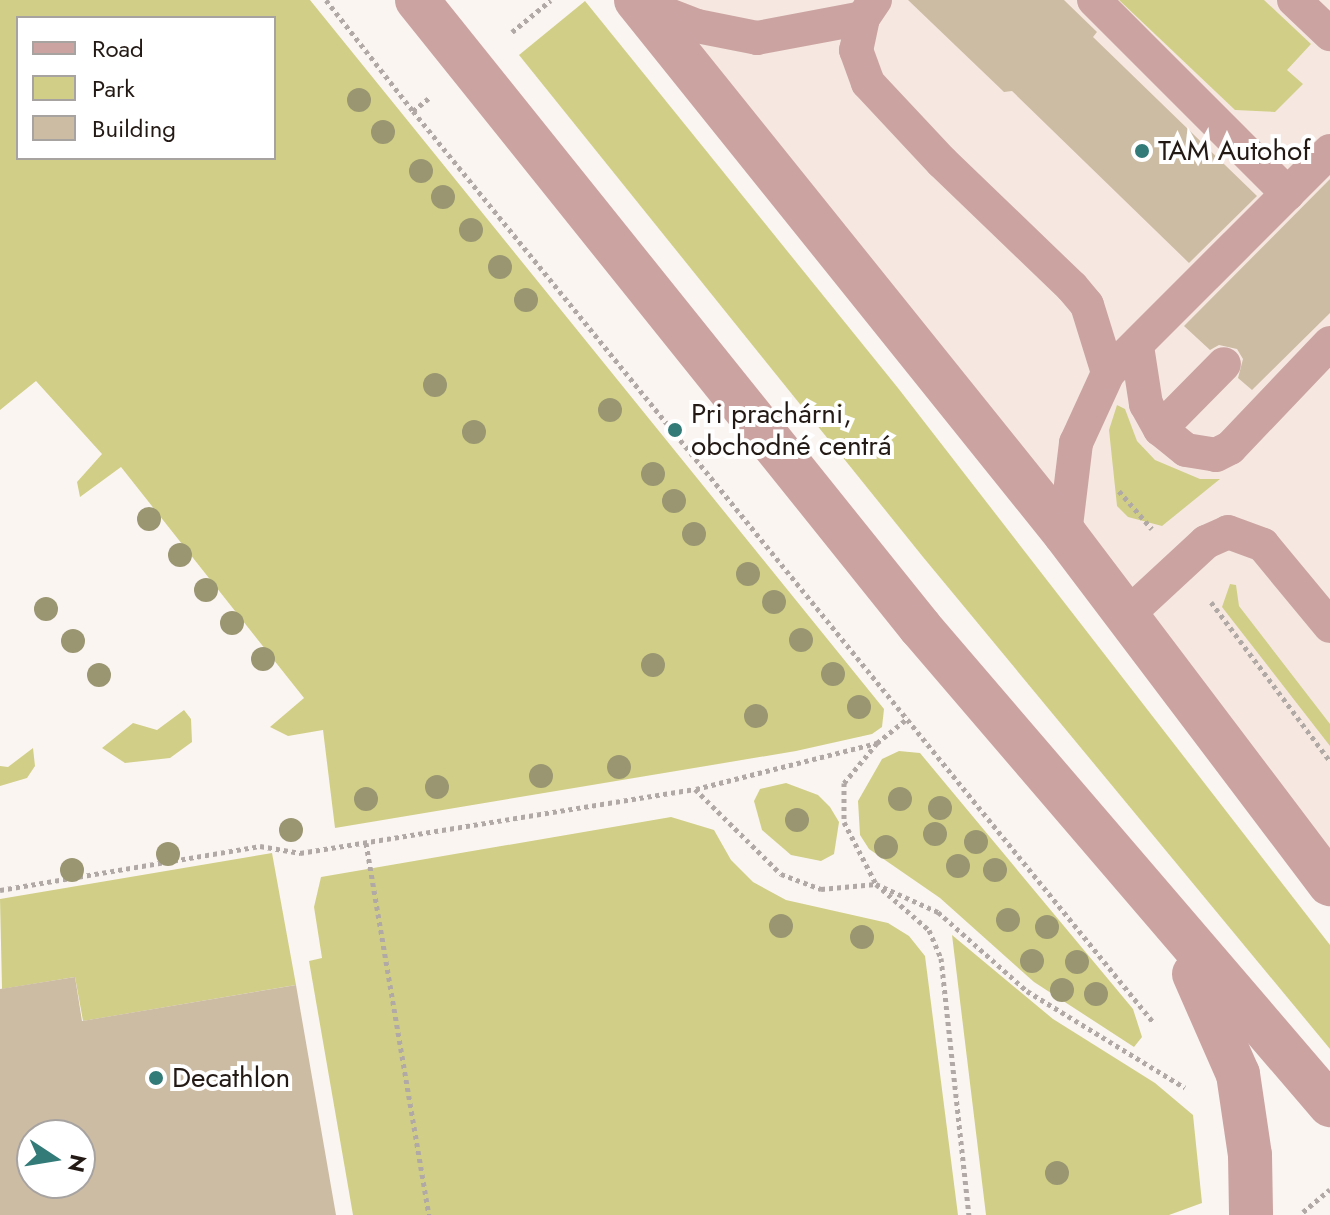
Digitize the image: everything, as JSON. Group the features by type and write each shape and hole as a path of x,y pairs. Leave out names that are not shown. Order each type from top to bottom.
{"street":[{"path":"417,0 920,627 1163,915 1330,1105"},
{"path":"637,2 1065,534 1330,884"},
{"path":"1298,841 1330,871"},
{"path":"1163,915 1213,1010 1238,1074 1250,1155 1251,1215"}],"lane":[{"path":"1094,0 1288,194"},
{"path":"1294,0 1330,34"},
{"path":"637,2 697,26 757,38 869,9"},
{"path":"869,9 856,50 868,83 942,162 1087,305 1108,373"},
{"path":"1065,534 1076,443 1108,373 1330,151"},
{"path":"1137,346 1146,404 1160,429 1200,454 1230,448 1330,343"},
{"path":"1160,429 1224,364"},
{"path":"1126,616 1206,542 1228,532 1263,545 1330,626"}],"path":[{"path":"413,111 1155,1026"},
{"path":"908,718 877,743 844,783 840,800 850,842 876,884 929,930 941,958 969,1215"},
{"path":"0,890 260,846 300,853 695,789 877,743"},
{"path":"695,789 781,874 821,889 876,884 938,912 1027,991 1189,1091 1182,1078"},
{"path":"366,843 429,1215"},
{"path":"1299,1215 1330,1189"}],"shaded area":[{"path":"636,0 1330,0 1330,871"}],"green space":[{"path":"0,0 310,0 884,709 882,727 872,734 796,751 335,828 323,730 288,736 270,727 304,698 121,467 80,497 77,482 102,454 36,381 0,410"},
{"path":"1119,0 1264,0 1311,44 1287,70 1303,84 1275,112 1235,110"},
{"path":"585,1 898,388 1330,945 1330,1049 923,557 519,55"},
{"path":"1117,405 1125,409 1137,441 1155,460 1200,479 1220,479 1162,526 1128,517 1117,506 1109,430"},
{"path":"1230,584 1236,585 1239,606 1330,724 1330,746 1222,607"},
{"path":"184,710 191,719 192,742 170,758 125,763 102,748 133,723 157,730"},
{"path":"33,748 35,766 27,778 0,786 0,766 8,767"},
{"path":"899,751 920,753 1133,1009 1142,1037 1134,1047 1034,982 940,898 869,849 860,835 858,801 882,759"},
{"path":"786,783 818,795 830,807 839,822 834,854 821,861 791,855 762,830 754,801 760,789"},
{"path":"671,817 714,830 731,860 753,882 786,900 888,923 909,936 925,956 958,1215 353,1215 309,961 322,958 314,907 321,877"},
{"path":"272,853 296,985 83,1021 75,977 2,989 0,899"},
{"path":"952,935 1053,1019 1155,1083 1193,1115 1202,1203 1169,1215 986,1215"}],"building":[{"name":"TAM Autohof","path":"908,0 1064,0 1097,32 1093,37 1257,196 1189,263 1012,91 1004,92"},
{"path":"1330,179 1330,313 1252,390 1238,378 1243,359 1237,349 1219,345 1210,350 1184,326"},
{"name":"Decathlon","path":"75,977 82,1021 296,985 336,1215 0,1215 0,989"}],"place":[{"name":"TAM Autohof","path":"1142,151"},
{"name":"Pri prachárni, obchodné centrá","path":"675,430"},
{"name":"Decathlon","path":"156,1078"}]}
